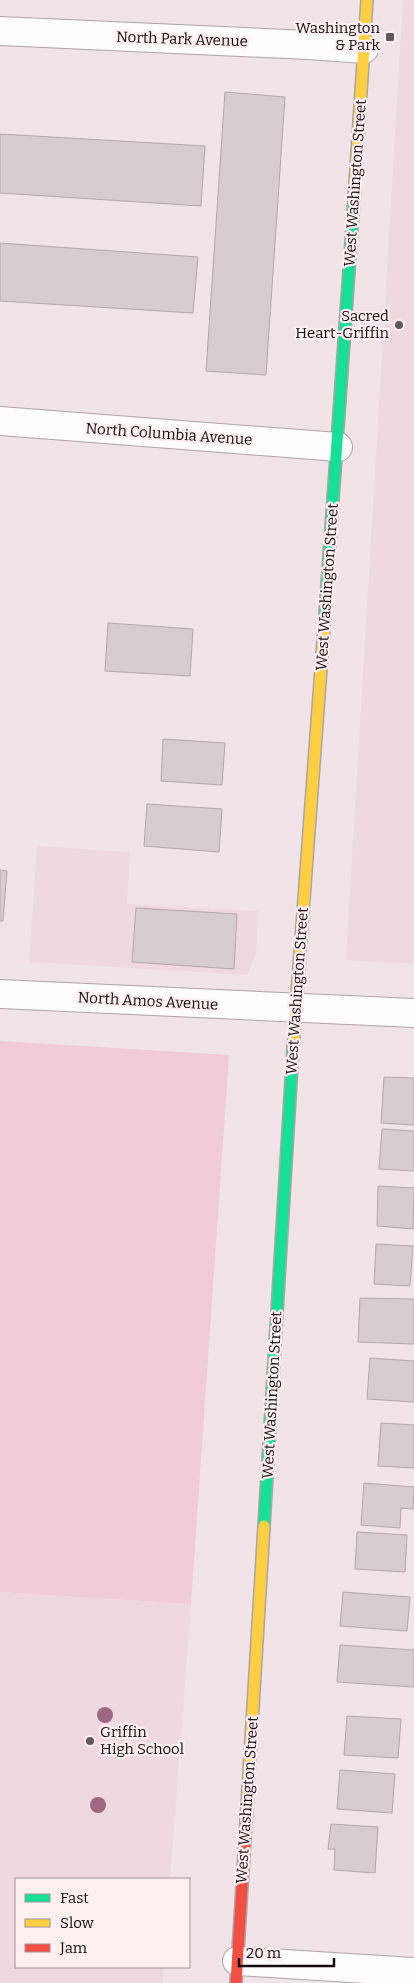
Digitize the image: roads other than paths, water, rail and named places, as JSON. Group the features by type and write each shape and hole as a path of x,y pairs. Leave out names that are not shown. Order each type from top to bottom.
{"street":[{"name":"West Washington Street","path":"237,1972 296,1008 338,447 367,0"},
{"name":"North Park Avenue","path":"0,31 364,49"},
{"name":"North Columbia Avenue","path":"0,421 338,447"},
{"name":"North Amos Avenue","path":"0,994 414,1013"},
{"path":"237,1972 414,1972"}],"place":[{"name":"Washington & Park","path":"390,37"},
{"name":"Sacred Heart-Griffin","path":"399,325"},
{"name":"Griffin High School","path":"90,1741"}]}
